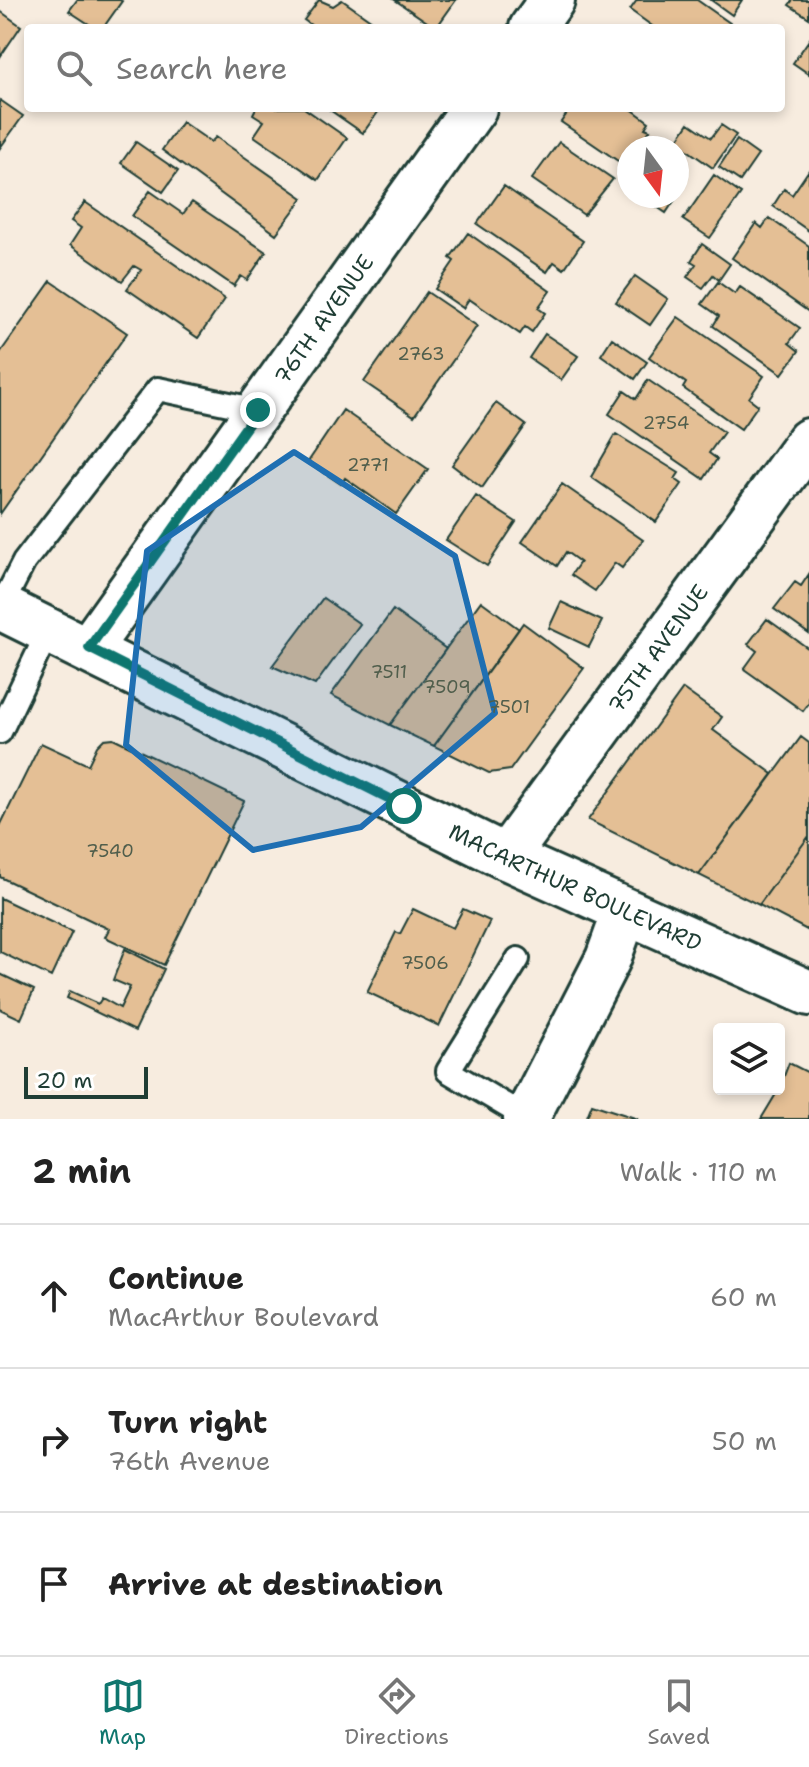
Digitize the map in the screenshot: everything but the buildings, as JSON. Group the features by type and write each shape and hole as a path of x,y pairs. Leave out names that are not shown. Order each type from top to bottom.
{"street":[{"path":"535,24 552,0"},
{"name":"76TH AVENUE","path":"89,648 471,112"},
{"name":"75TH AVENUE","path":"506,857 809,441"},
{"name":"MACARTHUR BOULEVARD","path":"0,607 89,648 506,857 809,993"},
{"path":"527,1119 608,959 625,912"}],"lane":[{"path":"0,607 24,562 158,389 258,410"},
{"path":"0,732 49,630"},
{"path":"518,959 448,1071 527,1119"}],"highlighted area":[{"path":"294,452 455,556 495,713 361,827 253,850 126,745 147,551"}],"route":[{"path":"258,410 89,648 404,806"}]}
